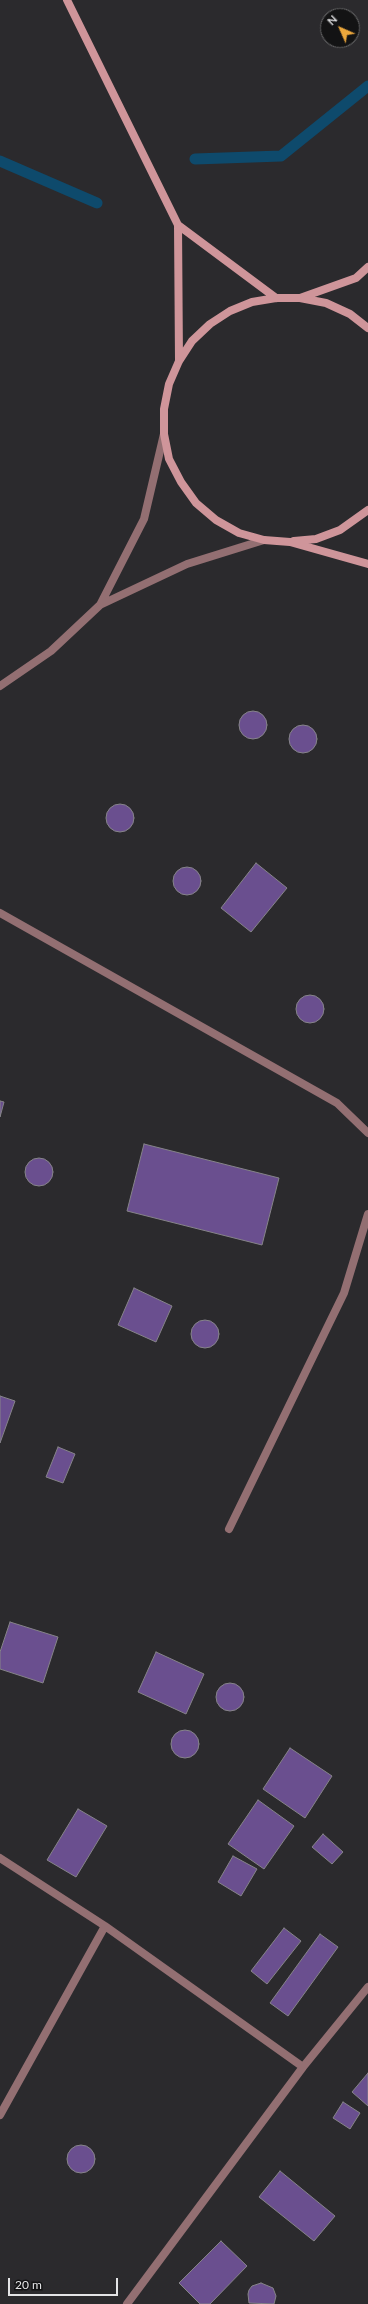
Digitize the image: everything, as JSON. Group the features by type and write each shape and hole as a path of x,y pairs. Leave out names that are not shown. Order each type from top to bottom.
{"street":[{"path":"67,0 178,224 179,361"},
{"path":"178,224 276,298"},
{"path":"300,298 356,278 368,267"},
{"path":"368,328 350,314 332,306 300,298 276,298 252,302 225,314 210,324 192,341 179,361 169,384 164,409 164,434 169,459 180,482 196,503 216,520 239,533 264,540 290,542 316,539 340,530 368,510"},
{"path":"100,605 144,519 164,434"},
{"path":"0,686 51,651 100,605 187,564 264,540"},
{"path":"290,542 368,564"},
{"path":"0,913 338,1103 368,1133"},
{"path":"229,1529 344,1293 368,1214"},
{"path":"0,1858 105,1926 303,2067"},
{"path":"0,2115 105,1926"},
{"path":"127,2304 303,2067 368,1987"}],"building":[{"path":"253,711 263,715 267,725 263,735 253,739 243,735 239,725 243,715"},
{"path":"303,725 313,729 317,739 313,749 303,753 293,749 289,739 293,729"},
{"path":"120,804 130,808 134,818 130,828 120,832 110,828 106,818 110,808"},
{"path":"256,863 287,888 251,932 221,908"},
{"path":"187,867 197,871 201,881 197,891 187,895 177,891 173,881 177,871"},
{"path":"310,995 320,999 324,1009 320,1019 310,1023 300,1019 296,1009 300,999"},
{"path":"0,1101 4,1102 0,1117"},
{"path":"144,1144 279,1178 262,1245 127,1211"},
{"path":"39,1158 49,1162 53,1172 49,1182 39,1186 29,1182 25,1172 29,1162"},
{"path":"134,1288 172,1306 156,1342 118,1325"},
{"path":"205,1320 215,1324 219,1334 215,1344 205,1348 195,1344 191,1334 195,1324"},
{"path":"0,1396 15,1401 0,1443"},
{"path":"58,1447 75,1454 63,1483 46,1477"},
{"path":"10,1622 58,1637 43,1683 0,1669 0,1652"},
{"path":"156,1652 204,1674 186,1714 138,1692"},
{"path":"230,1683 240,1687 244,1697 240,1707 230,1711 220,1707 216,1697 220,1687"},
{"path":"185,1730 195,1734 199,1744 195,1754 185,1758 175,1754 171,1744 175,1734"},
{"path":"290,1748 332,1776 305,1818 263,1789"},
{"path":"258,1800 294,1826 264,1869 228,1844"},
{"path":"78,1809 107,1826 76,1877 47,1860"},
{"path":"323,1834 343,1852 332,1864 312,1847"},
{"path":"233,1856 257,1869 241,1896 218,1882"},
{"path":"284,1928 301,1941 267,1984 251,1971"},
{"path":"320,1934 338,1947 288,2016 270,2003"},
{"path":"368,2073 368,2106 352,2092"},
{"path":"343,2102 360,2113 350,2129 333,2118"},
{"path":"81,2145 91,2149 95,2159 91,2169 81,2173 71,2169 67,2159 71,2149"},
{"path":"280,2171 335,2216 314,2241 259,2197"},
{"path":"221,2241 247,2266 210,2304 200,2304 179,2283"},
{"path":"261,2283 273,2288 276,2296 274,2304 249,2303 249,2290 252,2286"}],"waterway":[{"path":"195,159 281,156 368,86"},
{"path":"0,161 97,203"}]}
